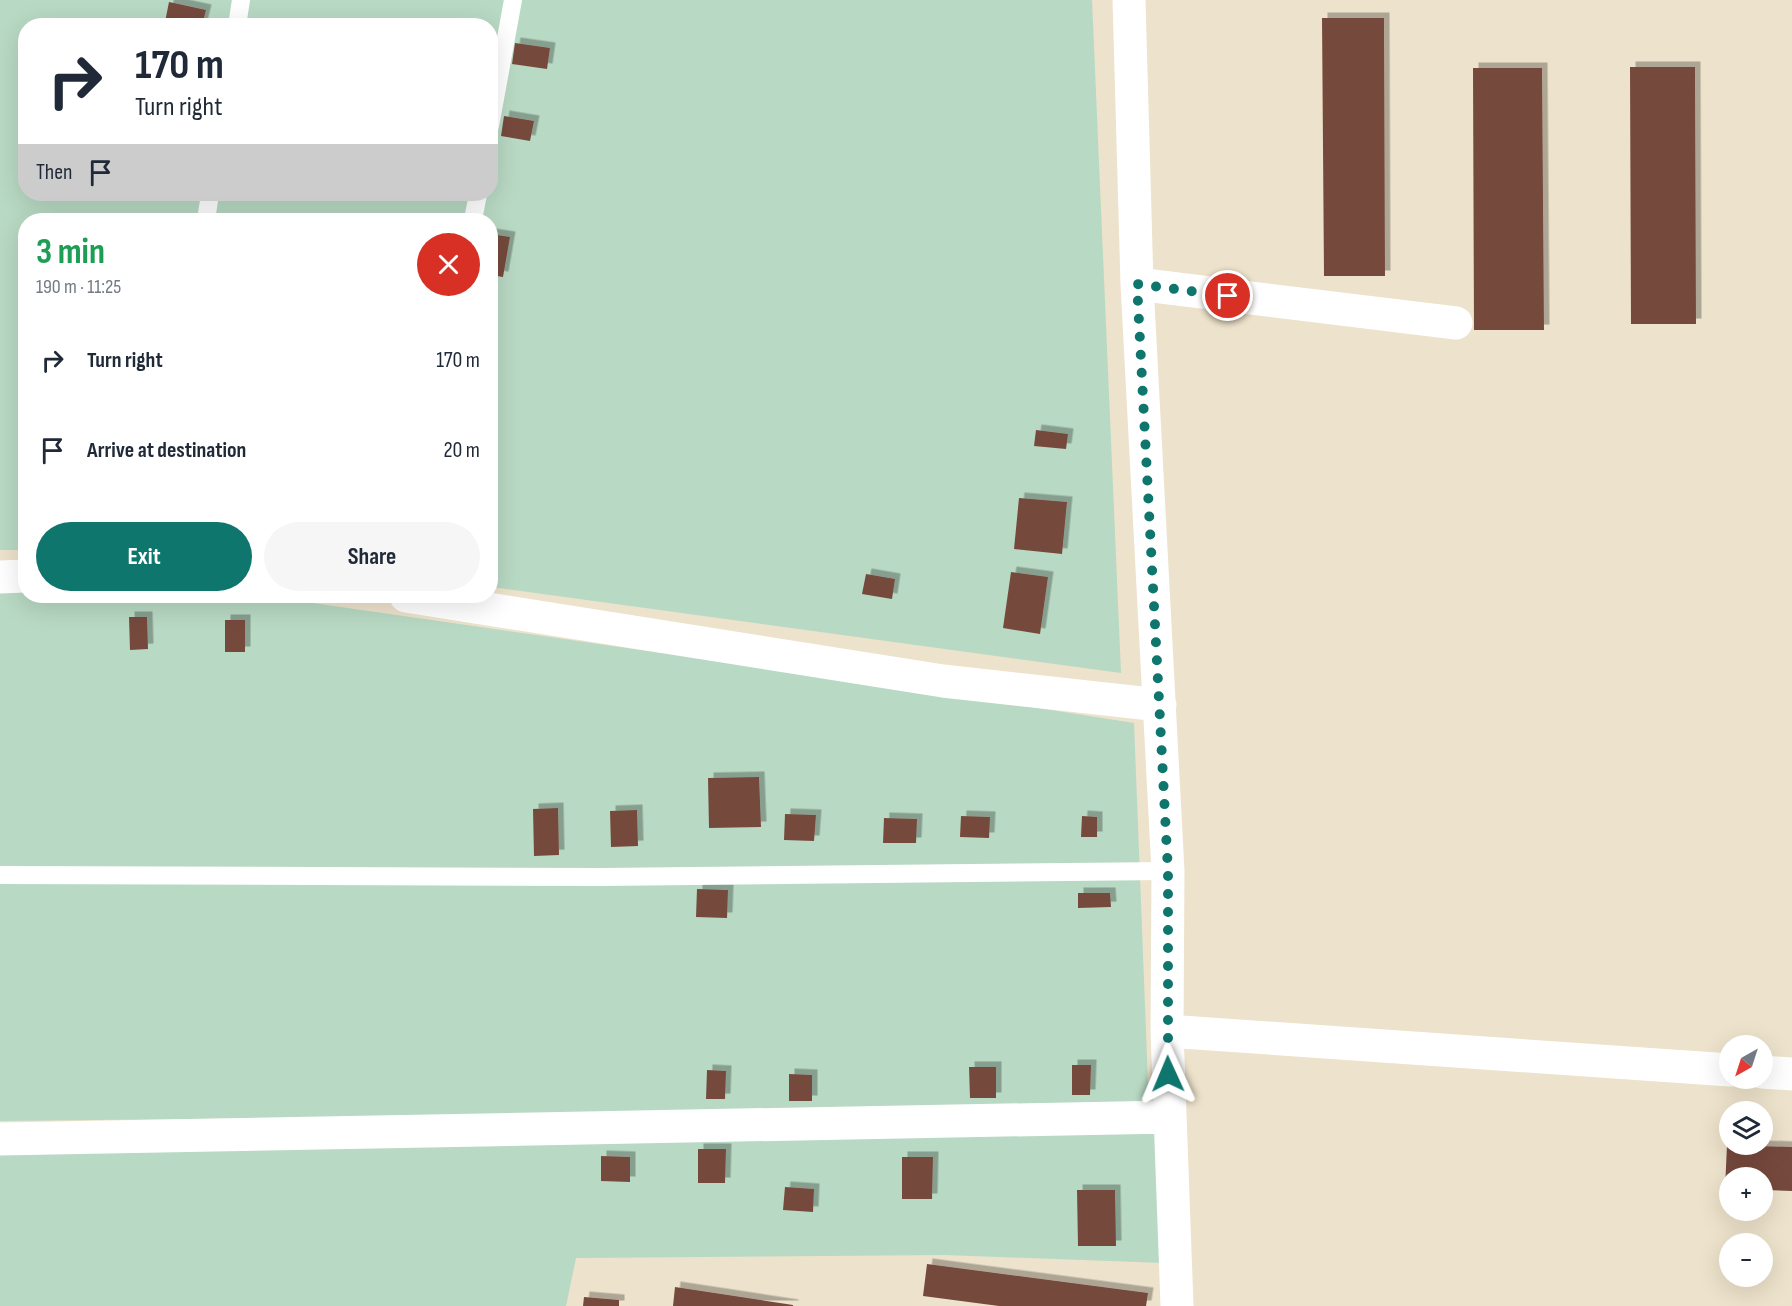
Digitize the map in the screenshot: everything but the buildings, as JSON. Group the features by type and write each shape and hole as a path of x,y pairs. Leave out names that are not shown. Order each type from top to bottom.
{"street":[{"path":"1129,0 1137,284 1168,871 1167,1031 1177,1306"},
{"path":"1137,284 1456,323"},
{"path":"0,577 18,576"},
{"path":"459,603 943,681 1160,705"},
{"path":"1167,1031 1719,1069"},
{"path":"1773,1073 1792,1074"},
{"path":"0,1139 1169,1117"}],"lane":[{"path":"238,18 241,0"},
{"path":"498,82 513,0"},
{"path":"0,875 602,877 1168,871"}],"green space":[{"path":"0,0 1092,0 1121,673 498,588 498,213 18,213 18,550 0,550"},
{"path":"18,591 18,603 313,603 1134,723 1149,1109 0,1121 0,592"},
{"path":"1155,1128 1163,1263 945,1255 576,1258 566,1306 0,1306 0,1148"}],"route":[{"path":"1168,1074 1168,871 1137,284 1228,296"}]}
